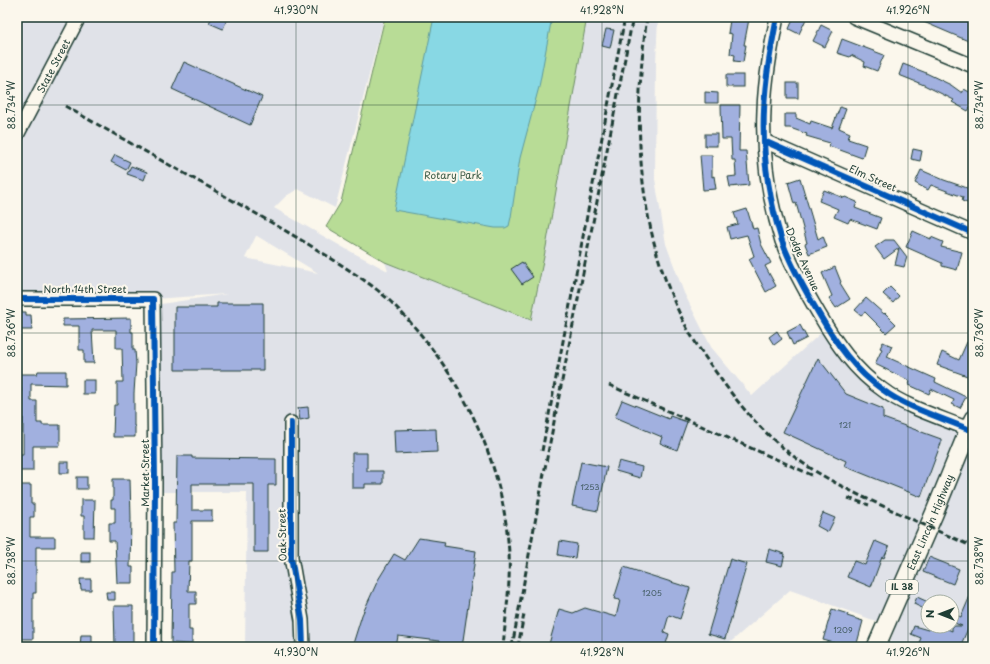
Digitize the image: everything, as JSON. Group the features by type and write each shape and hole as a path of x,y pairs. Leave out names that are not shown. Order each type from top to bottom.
{"main road":[{"name":"East Lincoln Highway","path":"876,647 934,514 971,424"}],"street":[{"name":"State Street","path":"17,135 79,17"},
{"name":"Dodge Avenue","path":"777,17 764,110 764,141 767,176 775,216 783,243 804,290 843,352 861,373 884,391 896,398 971,424"},
{"path":"854,17 973,66"},
{"name":"Elm Street","path":"764,141 973,233"},
{"name":"North 14th Street","path":"17,299 153,299"},
{"name":"Market Street","path":"153,299 155,483 154,647"},
{"name":"Oak Street","path":"291,423 291,557 302,620 303,647"}],"shaded area":[{"path":"17,17 384,17 335,208 298,189 286,196 274,208 388,271 385,262 531,320 586,17 658,17 655,179 666,244 684,293 711,347 752,396 823,331 850,372 891,401 956,432 973,396 973,647 888,647 895,628 790,590 725,647 245,647 247,492 159,492 161,304 227,294 153,299 17,299","holes":["257,236 318,273 245,258"]}],"green space":[{"name":"Rotary Park","path":"385,17 587,17 546,247 531,320 385,262 326,227 341,202"}],"water":[{"path":"434,17 552,17 539,87 520,158 509,226 505,228 495,228 394,210"}],"building":[{"path":"212,17 228,17 223,29 209,23"},
{"path":"736,17 749,19 744,45 746,45 743,62 734,61 735,55 730,54 732,34 728,33 730,20 735,21"},
{"path":"794,17 807,17 799,34 789,29"},
{"path":"912,17 964,17 973,21 973,43"},
{"path":"821,25 833,31 825,47 813,41"},
{"path":"606,29 614,30 610,48 602,46"},
{"path":"842,39 884,55 877,71 864,66 865,62 851,55 850,57 837,53"},
{"path":"184,62 262,97 250,125 172,89"},
{"path":"903,64 951,85 962,93 964,89 973,94 973,103 968,111 952,102 954,100 924,85 899,75"},
{"path":"726,75 743,75 743,87 726,87"},
{"path":"787,83 798,83 798,98 787,98"},
{"path":"705,92 718,93 718,103 705,103"},
{"path":"721,105 740,105 739,151 746,151 749,185 730,187 728,177 736,176 735,160 732,160 731,139 722,139"},
{"path":"840,107 846,109 839,128 850,133 848,139 866,145 862,158 829,146 830,143 806,136 807,134 790,128 785,128 785,114 796,114 796,118 810,124 811,121 832,128"},
{"path":"705,134 717,134 717,146 705,146"},
{"path":"913,149 922,151 920,161 911,159"},
{"path":"115,155 130,162 126,170 111,162"},
{"path":"700,155 712,155 712,177 714,176 716,189 703,190"},
{"path":"131,166 147,172 144,180 127,174"},
{"path":"921,170 973,190 973,205 962,201 963,197 931,185 928,190 915,183"},
{"path":"800,178 818,239 823,236 827,247 809,254 805,244 807,243 796,203 794,204 788,182"},
{"path":"824,190 857,202 855,208 881,218 877,229 850,219 848,223 834,217 838,209 819,201"},
{"path":"747,209 753,229 757,228 761,244 771,263 765,266 776,286 766,292 749,259 754,256 747,235 730,239 727,227 738,224 734,213"},
{"path":"913,231 931,239 931,237 943,242 941,247 962,252 957,270 942,266 942,263 906,247"},
{"path":"885,240 894,240 907,257 904,267 895,265 899,248 884,259 875,247"},
{"path":"522,262 533,277 522,284 511,269"},
{"path":"835,267 841,282 840,283 850,299 836,308 829,298 832,296 822,273"},
{"path":"890,287 899,296 893,303 883,294"},
{"path":"866,298 896,324 886,333 865,312 861,315 855,310"},
{"path":"217,303 263,303 263,370 175,370 175,307 217,307"},
{"path":"18,312 26,312 26,315 31,315 32,330 19,330"},
{"path":"131,318 133,350 135,350 136,363 134,393 135,437 113,437 114,405 117,405 117,382 123,382 122,348 116,348 116,330 92,330 94,363 84,363 84,350 79,350 79,326 63,326 63,319"},
{"path":"800,325 807,338 793,345 787,332"},
{"path":"777,331 782,339 774,345 769,337"},
{"path":"883,342 892,346 887,357 936,379 935,382 966,397 960,408 952,404 954,400 931,389 929,394 909,385 910,381 875,364 882,349 880,348"},
{"path":"967,342 973,345 973,359 970,366 973,367 973,369 970,377 937,365 942,352 959,360"},
{"path":"818,358 846,394 883,409 883,418 941,439 941,443 921,497 844,466 846,461 783,432"},
{"path":"38,371 66,371 66,385 31,384 31,401 37,401 37,423 42,423 42,425 60,425 60,446 33,446 33,471 20,471 20,454 23,454 23,418 21,418 21,388 18,388 18,374 37,374"},
{"path":"83,380 95,380 95,394 83,394"},
{"path":"622,400 669,419 670,416 687,422 677,450 660,443 662,437 615,417"},
{"path":"308,407 309,418 300,420 298,408"},
{"path":"436,429 437,452 395,454 394,430"},
{"path":"352,453 367,453 367,471 383,471 383,484 365,484 365,488 352,488"},
{"path":"177,456 192,456 192,458 276,459 276,485 268,485 268,552 254,552 254,484 192,484 192,510 212,510 212,521 192,521 192,561 189,561 188,591 196,591 196,604 189,604 189,630 192,630 192,644 171,643 172,572 174,572 173,523 176,523"},
{"path":"619,461 642,467 640,478 616,471"},
{"path":"60,462 69,462 69,473 60,473"},
{"path":"581,462 607,467 598,511 572,506"},
{"path":"77,477 87,477 87,489 77,489"},
{"path":"113,479 130,479 130,567 133,567 133,583 117,583 115,541 109,541 109,523 115,523 115,508 111,508 111,500 113,500"},
{"path":"18,485 31,485 31,504 34,504 34,517 30,517 30,537 55,537 55,547 36,547 36,593 33,593 33,639 19,639 19,564 17,564 17,553 19,553 19,517 17,517"},
{"path":"81,500 95,500 94,537 84,537 84,516 81,516"},
{"path":"823,513 835,518 828,532 817,526"},
{"path":"419,538 445,542 444,546 476,551 462,647 438,647 439,641 398,636 396,647 352,647 362,615 378,580 394,554 405,560"},
{"path":"560,541 577,544 575,558 558,555"},
{"path":"875,541 889,547 884,558 882,557 871,587 847,577 854,561 865,565"},
{"path":"769,549 785,554 782,566 766,562"},
{"path":"81,552 90,552 90,562 81,562"},
{"path":"929,557 959,569 953,584 923,572"},
{"path":"730,559 747,564 725,639 708,634"},
{"path":"624,567 690,588 680,619 669,615 664,632 669,634 665,647 560,647 549,644 559,609 573,613 585,608 616,617 620,600 614,599"},
{"path":"80,579 91,579 91,590 81,590"},
{"path":"973,589 973,617 960,647 923,647 918,645 921,638 911,634 914,626 920,628 920,634 960,634 960,626 962,626 960,625 961,617"},
{"path":"106,592 115,592 115,600 107,600"},
{"path":"917,597 920,598 920,607 914,604"},
{"path":"114,606 133,606 133,647 115,647"},
{"path":"832,609 863,621 856,647 849,647 823,640"},
{"path":"81,635 92,635 92,647 80,647"}],"railway":[{"path":"542,451 625,17"},
{"path":"512,647 545,468 633,17"},
{"path":"647,17 642,57 640,97 642,177 648,216 658,255 671,293 688,330 702,353 734,397 761,428 792,455 810,468 867,499"},
{"path":"65,106 255,213 332,259 389,300 434,351 470,410 484,441 495,474 503,507 509,554 508,594 503,647"},
{"path":"609,385 814,476"},
{"path":"863,497 973,547"},
{"path":"848,498 869,505"},
{"path":"518,647 524,614"}],"cycle path":[{"path":"777,17 766,87 764,143 767,177 773,209 782,241 790,260 825,325 847,356 864,374 883,390 902,402 968,429"},
{"path":"764,141 973,233"},
{"path":"17,299 153,299 155,483 154,647"},
{"path":"291,423 291,557 302,620 303,647"}]}
